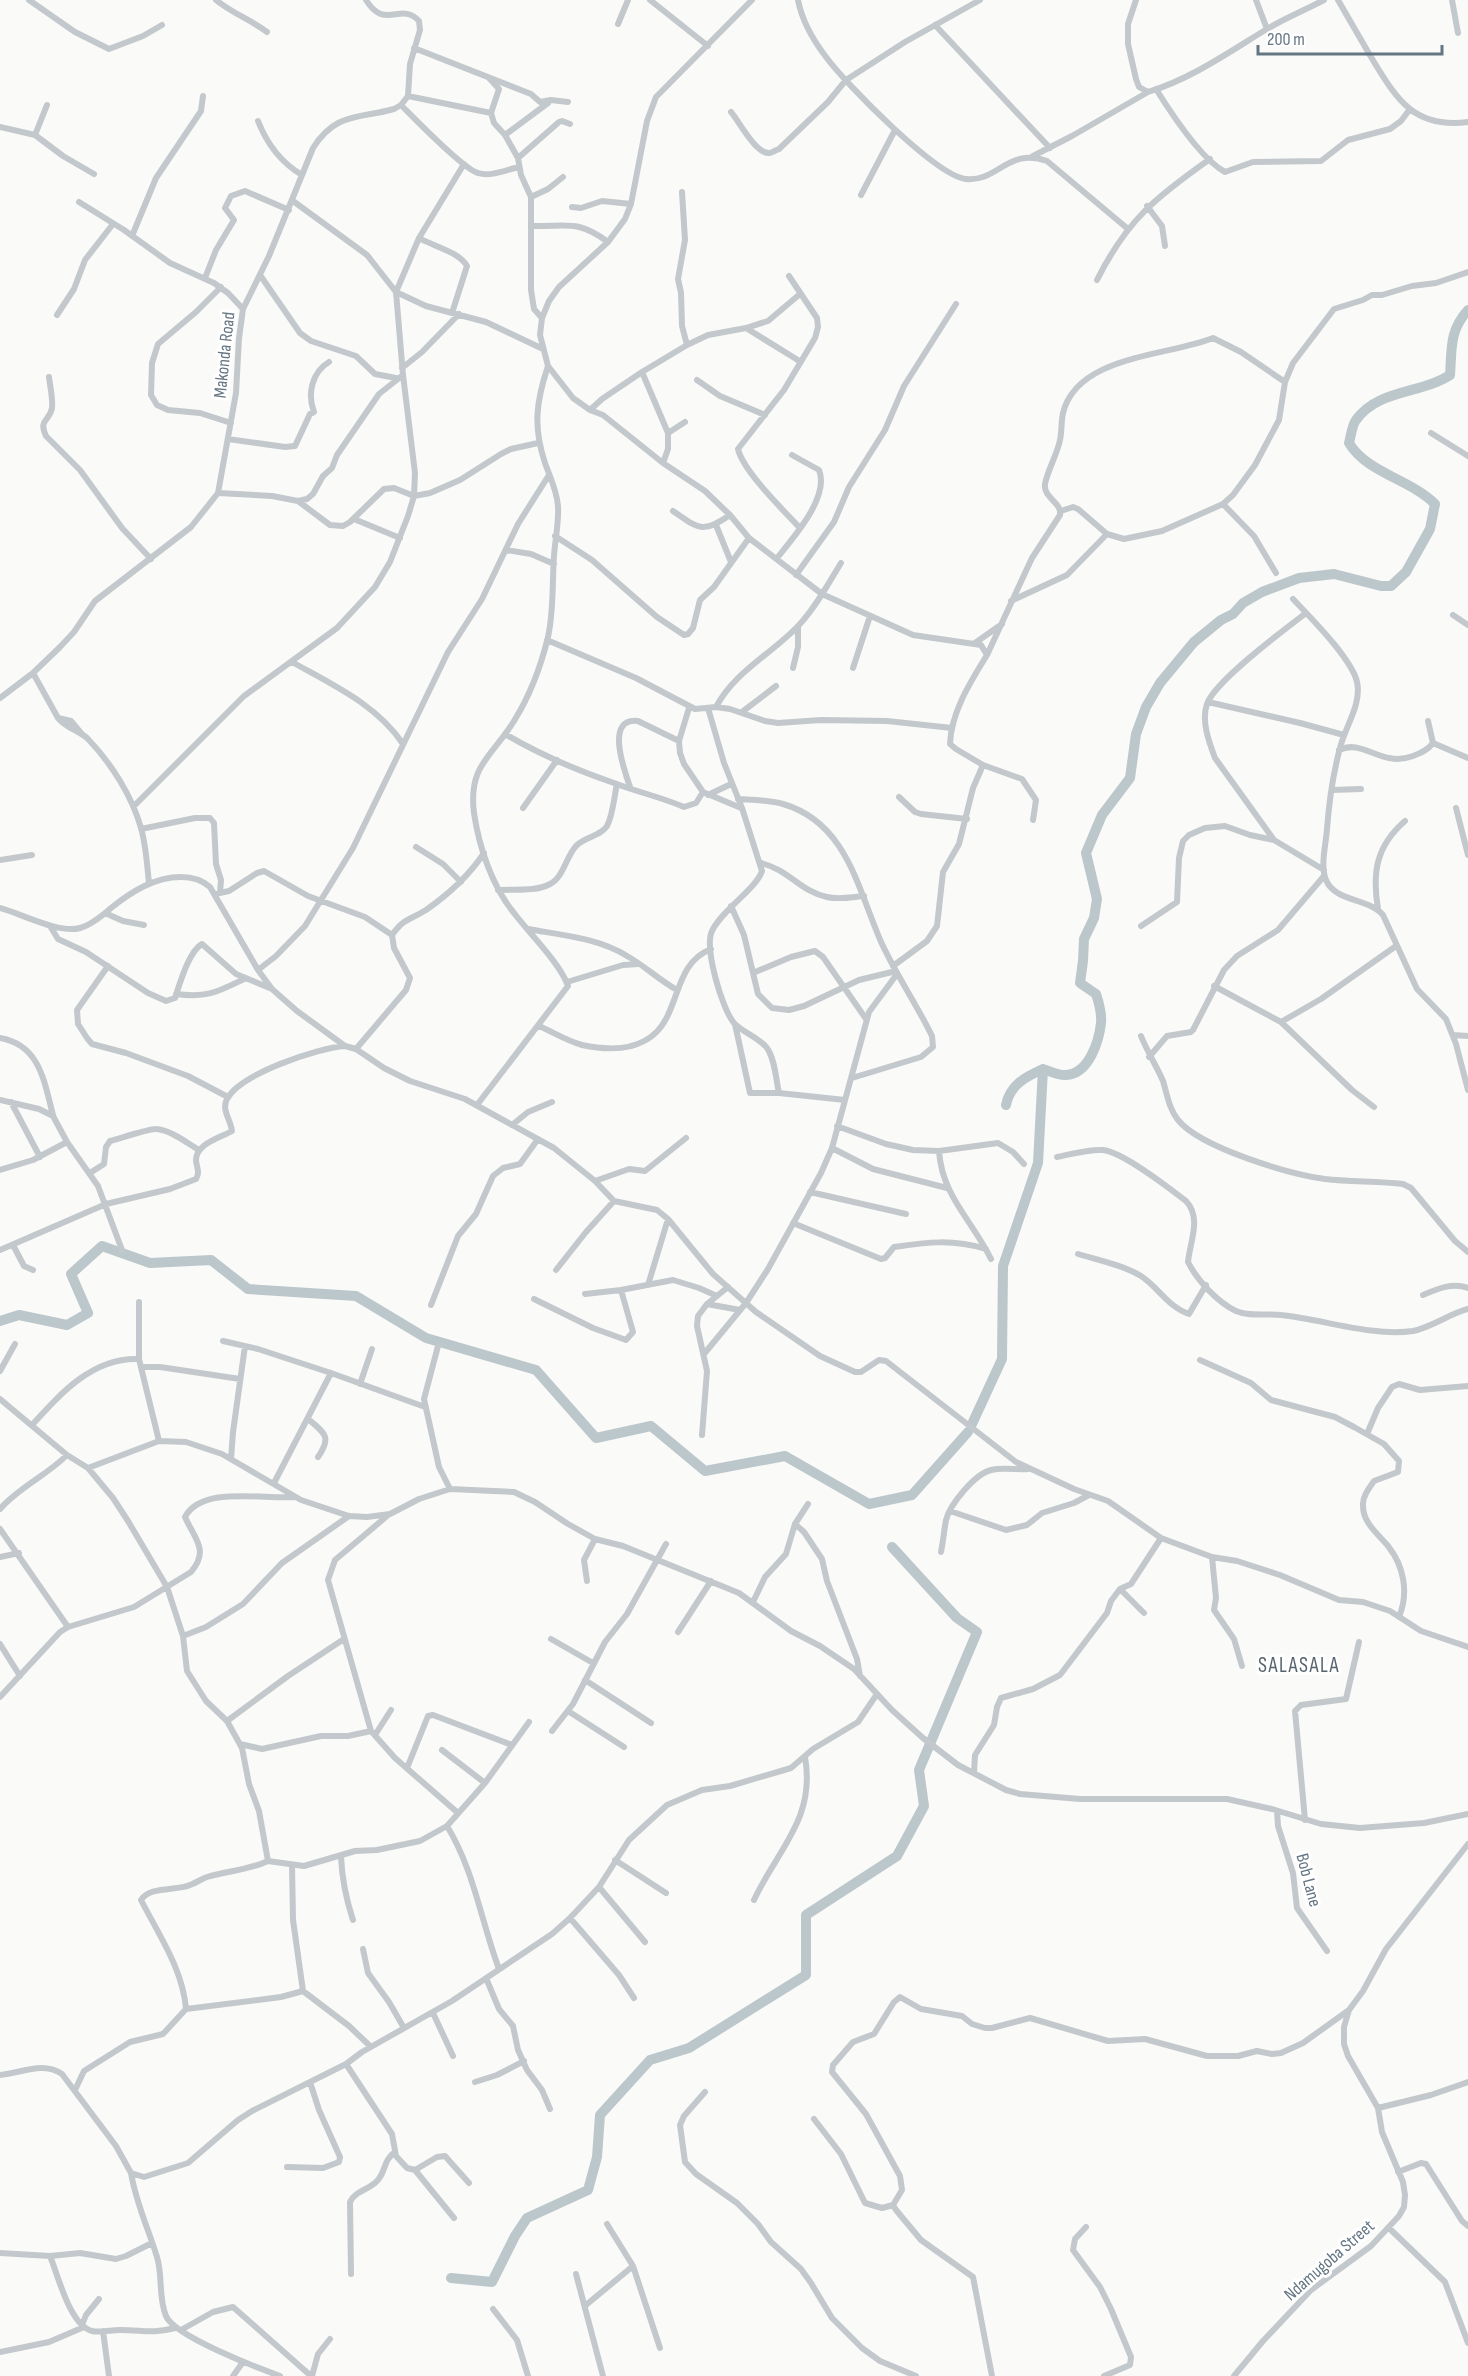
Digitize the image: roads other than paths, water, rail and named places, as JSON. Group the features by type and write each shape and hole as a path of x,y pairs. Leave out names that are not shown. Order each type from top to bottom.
{"street":[{"path":"29,0 75,32 109,49 130,42 162,25"},
{"path":"216,0 238,16 248,17 267,32"},
{"path":"366,0 380,15 403,13 416,17 420,26 410,64 408,96 401,105 476,173 486,174 519,167"},
{"path":"618,24 628,0"},
{"path":"650,0 708,46"},
{"path":"752,0 656,97 641,146 631,204 625,219 608,242 559,287 549,301 542,318 540,335 548,366 565,390 590,410 603,415 663,463 705,490 749,538 822,594 913,635 959,643 975,643 983,647 987,656"},
{"path":"798,0 809,32 826,58 846,81 895,130 947,171 962,179 973,179 1021,157 1033,156 1050,148 1148,92 1227,55 1267,29 1324,0"},
{"path":"731,112 751,141 762,152 769,153 778,149 822,109 846,81 905,42 980,0"},
{"path":"1136,0 1128,24 1128,44 1139,87 1148,92"},
{"path":"1256,0 1267,29"},
{"path":"1338,0 1399,101 1421,116 1439,122 1468,122"},
{"path":"1452,0 1458,33"},
{"path":"935,25 1050,148"},
{"path":"414,48 531,94 540,102 551,100 568,102"},
{"path":"489,78 498,89 492,103 491,113 494,123 505,135 518,158 519,167 531,197 530,273 533,304 536,312 542,318"},
{"path":"1156,89 1186,133 1225,172 1253,162 1314,163 1327,157 1348,140 1390,129 1401,121 1410,109"},
{"path":"132,236 147,194 167,159 201,111 203,96"},
{"path":"408,96 491,113"},
{"path":"505,135 551,100"},
{"path":"35,135 47,105"},
{"name":"Makonda Road","path":"0,698 33,673 74,632 95,601 191,527 218,493 231,423 243,309 293,201 313,148 322,133 331,126 348,118 387,111 401,105"},
{"path":"258,121 279,158 302,175"},
{"path":"518,158 559,122 570,124"},
{"path":"0,127 35,135 80,168 93,174"},
{"path":"861,195 895,130"},
{"path":"1033,156 1047,161 1128,229"},
{"path":"1096,280 1128,229 1147,206 1210,159"},
{"path":"134,806 236,703 337,628 375,587 390,562 414,496 415,473 400,374 396,292 419,238 464,164"},
{"path":"531,197 548,189 563,177"},
{"path":"205,278 216,250 234,220 225,208 231,196 245,191 289,210"},
{"path":"682,192 685,240 678,279 681,293 682,326 687,345"},
{"path":"293,201 367,255 396,292 418,303 486,322 543,349"},
{"path":"572,207 581,208 603,201 631,204"},
{"path":"79,202 170,263 205,278 221,288 243,309"},
{"path":"1147,206 1162,226 1165,246"},
{"path":"57,315 74,289 85,260 113,224"},
{"path":"531,226 578,225 588,228 608,242"},
{"path":"298,501 313,494 322,476 332,468 337,455 379,394 422,352 455,313 467,266 453,253 419,238"},
{"path":"1033,820 1036,800 1022,779 983,765 952,746 950,740 964,695 987,656 1003,623 1010,601 1032,558 1061,511 1073,507 1107,534 1117,538 1135,538 1183,523 1223,504 1233,495 1255,465 1273,433 1283,405 1285,382 1301,350 1334,309 1372,295 1382,295 1412,286 1436,283 1468,272"},
{"path":"260,274 300,333 311,341 356,356 375,374 400,374"},
{"path":"789,276 817,318 818,327 815,338 784,390 741,444 739,452 751,472 800,528"},
{"path":"221,288 158,344 152,363 151,395 157,405 168,410 208,414 231,423"},
{"path":"590,410 602,399 642,372 687,345 708,335 746,328 768,321 800,294"},
{"path":"796,575 834,522 849,487 885,430 904,386 956,304"},
{"path":"746,328 801,362"},
{"path":"1061,511 1048,496 1045,485 1061,438 1063,412 1075,391 1096,373 1132,358 1213,338 1241,352 1285,382"},
{"path":"228,439 285,447 295,446 310,414 314,412 309,396 310,389 323,366 329,362"},
{"path":"477,1105 567,988 567,982 498,890 484,853 474,815 474,780 479,768 514,722 529,691 547,640 553,611 558,507 538,443 536,418 538,398 548,366"},
{"path":"642,372 668,434 668,449 663,463"},
{"path":"49,377 52,405 44,421 43,429 46,436 81,470 122,528 151,560"},
{"path":"697,380 717,395 765,415"},
{"path":"668,434 685,422"},
{"path":"1431,433 1468,456"},
{"path":"218,493 272,496 298,501 330,525 343,526 388,488 414,496 444,488 511,449 538,443"},
{"path":"777,558 816,505 821,472 792,455"},
{"path":"258,970 294,939 322,900 353,848 448,652 482,599 518,524 549,475"},
{"path":"1223,504 1254,536 1276,573"},
{"path":"673,511 697,528 706,529 730,515"},
{"path":"354,519 400,538"},
{"path":"716,525 731,562"},
{"path":"1010,601 1067,575 1107,534"},
{"path":"555,536 592,561 662,621 684,635 693,628 700,600 714,587 749,538"},
{"path":"506,550 531,554 554,564"},
{"path":"712,707 745,671 798,626 841,563"},
{"path":"1149,1057 1167,1036 1193,1030 1224,970 1238,956 1278,930 1324,873 1332,790 1339,750 1357,698 1357,680 1342,655 1293,599"},
{"path":"1274,840 1215,758 1209,743 1205,713 1208,702 1216,690 1258,651 1306,613"},
{"path":"1453,615 1468,625"},
{"path":"854,668 870,616"},
{"path":"975,643 1003,623"},
{"path":"794,668 798,626"},
{"path":"547,640 636,678 689,708 712,707 742,712 765,721 778,723 821,720 865,721 952,728"},
{"path":"292,662 368,706 385,721 404,744"},
{"path":"33,673 58,718 76,724 114,774 134,806 141,829 149,883"},
{"path":"742,712 776,686"},
{"path":"1208,702 1344,735"},
{"path":"712,707 731,784 761,862 760,877 731,906 711,932 711,949 719,991 735,1024 750,1093 779,1093 845,1100"},
{"path":"689,708 679,741 684,764 705,794 742,808"},
{"path":"630,787 618,751 621,730 625,726 632,721 638,721 679,741"},
{"path":"1428,721 1434,743"},
{"path":"505,734 557,760 616,784 684,807 696,802 705,794 731,784"},
{"path":"1339,750 1348,746 1356,746 1379,756 1397,760 1416,755 1434,743"},
{"path":"1434,743 1468,758"},
{"path":"523,808 557,760"},
{"path":"704,1354 746,1303 793,1223 832,1148 866,1019 895,971 927,941 937,926 943,872 959,844 974,788 983,765"},
{"path":"498,890 531,889 551,884 558,878 577,845 584,838 601,831 607,824 616,784"},
{"path":"1332,790 1361,789"},
{"path":"899,797 915,812 921,814 967,819"},
{"path":"738,799 783,804 802,812 829,832 844,852 895,971 926,1023 934,1043 933,1047 921,1057 852,1078"},
{"path":"1456,808 1468,855"},
{"path":"141,829 195,818 210,818 214,823 216,864 221,880 217,894"},
{"path":"1378,909 1375,880 1377,864 1389,836 1405,821"},
{"path":"1141,926 1177,902 1179,858 1183,842 1189,835 1205,828 1225,825 1274,840 1324,873 1331,887 1342,895 1378,909 1383,915 1417,989 1446,1019 1453,1035 1468,1090"},
{"path":"416,847 443,864 461,882"},
{"path":"392,935 405,920 424,911 461,882 484,853"},
{"path":"0,860 32,855"},
{"path":"761,862 781,869 805,888 827,897 864,896"},
{"path":"217,894 229,891 257,873 264,872 287,886 365,917 392,935 394,948 410,982 406,990 356,1049"},
{"path":"0,908 26,915 50,926 81,928 149,883 168,878 194,878 204,882 217,894 258,970 272,989 297,1011 345,1046"},
{"path":"731,906 744,935 758,994 772,1008 781,1010 804,1006 876,974 895,971"},
{"path":"105,913 123,921 144,924"},
{"path":"50,926 58,939 108,966 155,997 172,1000 191,958 198,945 202,944 244,979 272,989"},
{"path":"528,929 607,945 677,990"},
{"path":"1281,1022 1321,999 1396,946"},
{"path":"539,1026 581,1045 624,1047 640,1044 653,1037 668,1017 677,990 692,961 711,949"},
{"path":"753,973 791,957 815,951 823,957 842,988 866,1019"},
{"path":"567,982 623,965 638,964"},
{"path":"108,966 77,1010 78,1024 92,1044 126,1053 188,1076 228,1097"},
{"path":"176,994 218,993 244,979"},
{"path":"1214,986 1281,1022 1352,1090 1374,1107"},
{"path":"735,1024 766,1047 770,1053 779,1093"},
{"path":"1453,1035 1468,1036"},
{"path":"1140,1036 1162,1079 1176,1118 1200,1138 1237,1154 1289,1171 1325,1179 1403,1184 1411,1188 1468,1252"},
{"path":"0,1038 16,1041 34,1059 40,1070 53,1116 67,1142 90,1173 106,1204 122,1250"},
{"path":"0,1250 106,1204 170,1189 196,1179 199,1174 196,1158 199,1150 232,1131 224,1108 228,1097 238,1086 264,1071 328,1047 345,1046 356,1049 384,1068 410,1080 440,1089 477,1105 554,1148 595,1181 614,1201 657,1210 669,1219 697,1257 728,1287 746,1303 820,1356 846,1369 861,1372 879,1360 886,1361 1016,1462 1029,1469 1108,1501 1161,1538 1212,1557 1237,1561 1280,1575 1339,1600 1363,1602 1390,1611 1421,1631 1468,1647"},
{"path":"0,1100 46,1111 53,1116"},
{"path":"11,1102 40,1157"},
{"path":"512,1125 528,1112 552,1102"},
{"path":"837,1126 899,1148 939,1151 998,1143 1013,1152 1024,1164"},
{"path":"90,1173 104,1164 106,1147 110,1141 130,1137 149,1129 160,1130 199,1150"},
{"path":"595,1181 629,1169 645,1171 686,1138"},
{"path":"431,1305 458,1236 476,1214 493,1176 503,1168 520,1164 538,1139"},
{"path":"0,1170 40,1157 67,1142"},
{"path":"832,1148 873,1169 947,1188"},
{"path":"1057,1157 1084,1151 1105,1150 1124,1156 1186,1201 1192,1208 1195,1220 1188,1262 1206,1285 1224,1303 1237,1311 1299,1317 1367,1329 1409,1331 1468,1309"},
{"path":"939,1151 940,1168 947,1188 991,1259"},
{"path":"810,1192 906,1214"},
{"path":"556,1270 614,1201"},
{"path":"648,1285 669,1219"},
{"path":"793,1223 881,1259 885,1258 894,1247 940,1241 953,1241 986,1249"},
{"path":"13,1245 22,1265 33,1270"},
{"path":"1078,1254 1138,1275 1152,1284 1170,1304 1189,1314 1206,1285"},
{"path":"585,1294 673,1280 717,1296"},
{"path":"1423,1295 1452,1285 1468,1288"},
{"path":"702,1435 707,1390 704,1354 697,1326 698,1316 707,1304 728,1287"},
{"path":"534,1299 593,1328 626,1340 633,1332 621,1290"},
{"path":"139,1302 141,1367 159,1441"},
{"path":"707,1304 740,1310"},
{"path":"223,1341 331,1373 425,1407"},
{"path":"0,1371 15,1344"},
{"path":"231,1459 245,1346"},
{"path":"438,1346 424,1399 438,1467 450,1489"},
{"path":"360,1384 372,1349"},
{"path":"32,1425 63,1393 92,1370 105,1363 123,1358 140,1359"},
{"path":"1200,1360 1251,1383 1271,1400 1335,1418 1367,1434 1384,1444 1400,1461 1398,1472 1374,1481 1364,1498 1362,1507 1365,1517 1388,1546 1401,1572 1406,1600 1399,1617"},
{"path":"141,1367 160,1367 240,1379"},
{"path":"274,1483 331,1373"},
{"path":"1367,1434 1378,1408 1392,1387 1399,1384 1420,1390 1468,1386"},
{"path":"0,1399 67,1455 88,1468 129,1521 167,1587 183,1636 184,1659 189,1676 206,1701 227,1720 240,1744 246,1762 249,1784 259,1811 267,1861"},
{"path":"308,1419 326,1437 325,1445 318,1457"},
{"path":"88,1468 159,1441 186,1442 197,1444 231,1459 295,1497 349,1515 379,1517 419,1499 450,1489 468,1488 519,1494 595,1539 622,1546 739,1593 791,1631 845,1662 922,1738 958,1765 1006,1790 1033,1797 1227,1799 1328,1826 1370,1828 1424,1823 1468,1814"},
{"path":"0,1509 28,1484 52,1470 67,1455"},
{"path":"941,1552 946,1519 950,1511 959,1496 980,1474 997,1469 1029,1469"},
{"path":"950,1511 1006,1530 1027,1525 1042,1513 1074,1503 1089,1495"},
{"path":"0,1696 52,1640 68,1627 134,1607 185,1578 197,1565 200,1552 195,1533 185,1517 194,1508 222,1496 295,1497"},
{"path":"753,1602 765,1577 786,1554 795,1524 808,1504"},
{"path":"390,1514 335,1560 328,1580 373,1733 407,1768 458,1813"},
{"path":"183,1636 206,1627 243,1604 282,1563 349,1515"},
{"path":"795,1524 804,1532 822,1559 827,1581 854,1650 860,1676"},
{"path":"0,1529 19,1553 68,1627"},
{"path":"974,1773 975,1755 994,1725 1001,1698 1033,1689 1060,1675 1107,1613 1111,1601 1120,1589 1131,1584 1161,1538"},
{"path":"587,1581 584,1560 595,1539"},
{"path":"552,1731 568,1711 604,1642 627,1614 666,1544"},
{"path":"0,1557 19,1553"},
{"path":"1212,1557 1216,1598 1214,1610 1234,1639 1242,1666"},
{"path":"678,1632 711,1581"},
{"path":"1120,1589 1143,1613"},
{"path":"227,1720 344,1639"},
{"path":"551,1639 593,1663"},
{"path":"1305,1820 1295,1711 1301,1705 1346,1699 1359,1642"},
{"path":"0,1644 20,1676"},
{"path":"585,1680 651,1723"},
{"path":"131,2173 144,2177 188,2163 237,2120 284,2093 346,2064 371,2047 433,2013 552,1934 570,1918 599,1887 629,1840 667,1805 702,1790 730,1786 791,1768 806,1758 813,1749 858,1722 877,1694"},
{"path":"240,1744 262,1749 321,1736 373,1733 391,1710"},
{"path":"568,1711 624,1747"},
{"path":"407,1768 428,1716 433,1715 512,1745"},
{"path":"186,2009 184,1993 166,1945 141,1900 144,1896 189,1886 209,1877 254,1867 267,1861 304,1866 341,1857 355,1851 377,1850 420,1841 447,1826 485,1783 529,1722"},
{"path":"442,1750 485,1783"},
{"path":"754,1900 762,1882 798,1825 805,1803 806,1758"},
{"name":"Bob Lane","path":"1277,1811 1278,1826 1293,1873 1297,1908 1328,1951"},
{"path":"447,1826 466,1863 499,1969"},
{"name":"Ndamugoba Street","path":"1234,2376 1311,2290 1371,2246 1389,2228 1404,2207 1405,2195 1382,2132 1378,2108 1348,2056 1344,2044 1344,2028 1349,2010 1363,1991 1386,1949 1468,1844"},
{"path":"341,1857 341,1880 347,1891 353,1920"},
{"path":"615,1860 666,1893"},
{"path":"292,1865 293,1920 303,1991 349,2026 371,2047"},
{"path":"599,1887 645,1942"},
{"path":"570,1918 619,1975 634,1998"},
{"path":"363,1949 368,1973 404,2028"},
{"path":"486,1978 499,2009 513,2026 515,2040 527,2070 542,2090 550,2109"},
{"path":"75,2090 84,2071 130,2042 163,2034 186,2009 281,1997 303,1991"},
{"path":"814,2119 841,2154 865,2203 882,2208 893,2205 902,2190 900,2176 866,2114 831,2069 852,2042 874,2034 897,1998 900,1997 921,2009 962,2016 985,2028 1030,2018 1108,2041 1145,2039 1208,2056 1238,2056 1257,2051 1281,2053 1303,2043 1336,2017 1349,2010"},
{"path":"433,2013 453,2056"},
{"path":"475,2082 497,2075 524,2061"},
{"path":"346,2064 388,2127 394,2140 395,2152 407,2168 415,2170 454,2218"},
{"path":"0,2075 15,2074 40,2067 62,2074 116,2146 131,2173 141,2216 152,2242 160,2271 165,2314 178,2329 243,2362 280,2376"},
{"path":"286,2167 322,2168 339,2162 340,2157 319,2110 310,2082"},
{"path":"1378,2108 1431,2095 1468,2082"},
{"path":"705,2092 684,2115 680,2125 685,2162 696,2174 737,2203 758,2224 771,2242 801,2269 832,2318 862,2348 880,2361 916,2376"},
{"path":"351,2274 350,2202 357,2193 375,2183 382,2175 385,2162 395,2152"},
{"path":"415,2170 438,2157 445,2156 469,2182"},
{"path":"1398,2172 1421,2163 1426,2164 1462,2221 1468,2226"},
{"path":"893,2205 921,2240 974,2277 992,2376"},
{"path":"607,2224 633,2266 660,2348"},
{"path":"1086,2227 1076,2239 1073,2250 1100,2287 1131,2362 1124,2368 1104,2376"},
{"path":"1389,2228 1445,2282 1468,2343"},
{"path":"0,2253 50,2256 80,2253 116,2259 152,2242"},
{"path":"50,2256 69,2306 83,2326 93,2331 151,2332 178,2329 213,2312 233,2307 312,2376 318,2354 330,2339"},
{"path":"586,2305 633,2266"},
{"path":"576,2274 603,2376"},
{"path":"0,2352 49,2342 83,2326 91,2308 99,2299"},
{"path":"493,2309 518,2340 528,2376"},
{"path":"103,2331 110,2376"},
{"path":"234,2376 243,2362"}],"waterway":[{"path":"1006,1105 1015,1087 1024,1079 1043,1069 1060,1075 1074,1073 1081,1069 1087,1063 1098,1039 1101,1016 1096,994 1080,983 1084,939 1094,918 1097,899 1086,853 1102,815 1130,778 1136,734 1146,707 1160,683 1194,642 1221,620 1233,614 1243,603 1262,592 1299,578 1334,574 1381,586 1391,586 1406,572 1430,529 1435,504 1414,488 1367,462 1349,443 1356,420 1365,410 1388,397 1426,386 1450,375 1454,333 1468,310"},
{"path":"972,1424 1002,1359 1003,1266 1038,1163 1043,1069"},
{"path":"0,1321 19,1315 67,1325 88,1313 71,1274 102,1246 150,1263 211,1260 248,1289 356,1296 426,1338 536,1370 596,1438 651,1426 705,1471 785,1456 869,1504 912,1495 968,1432"},
{"path":"451,2278 492,2282 515,2236 527,2218 588,2190 597,2157 600,2115 650,2060 689,2048 806,1975 806,1915 897,1856 924,1806 919,1770 977,1632 957,1618 892,1547"}],"district":[{"name":"SALASALA","path":"1299,1665"}]}
